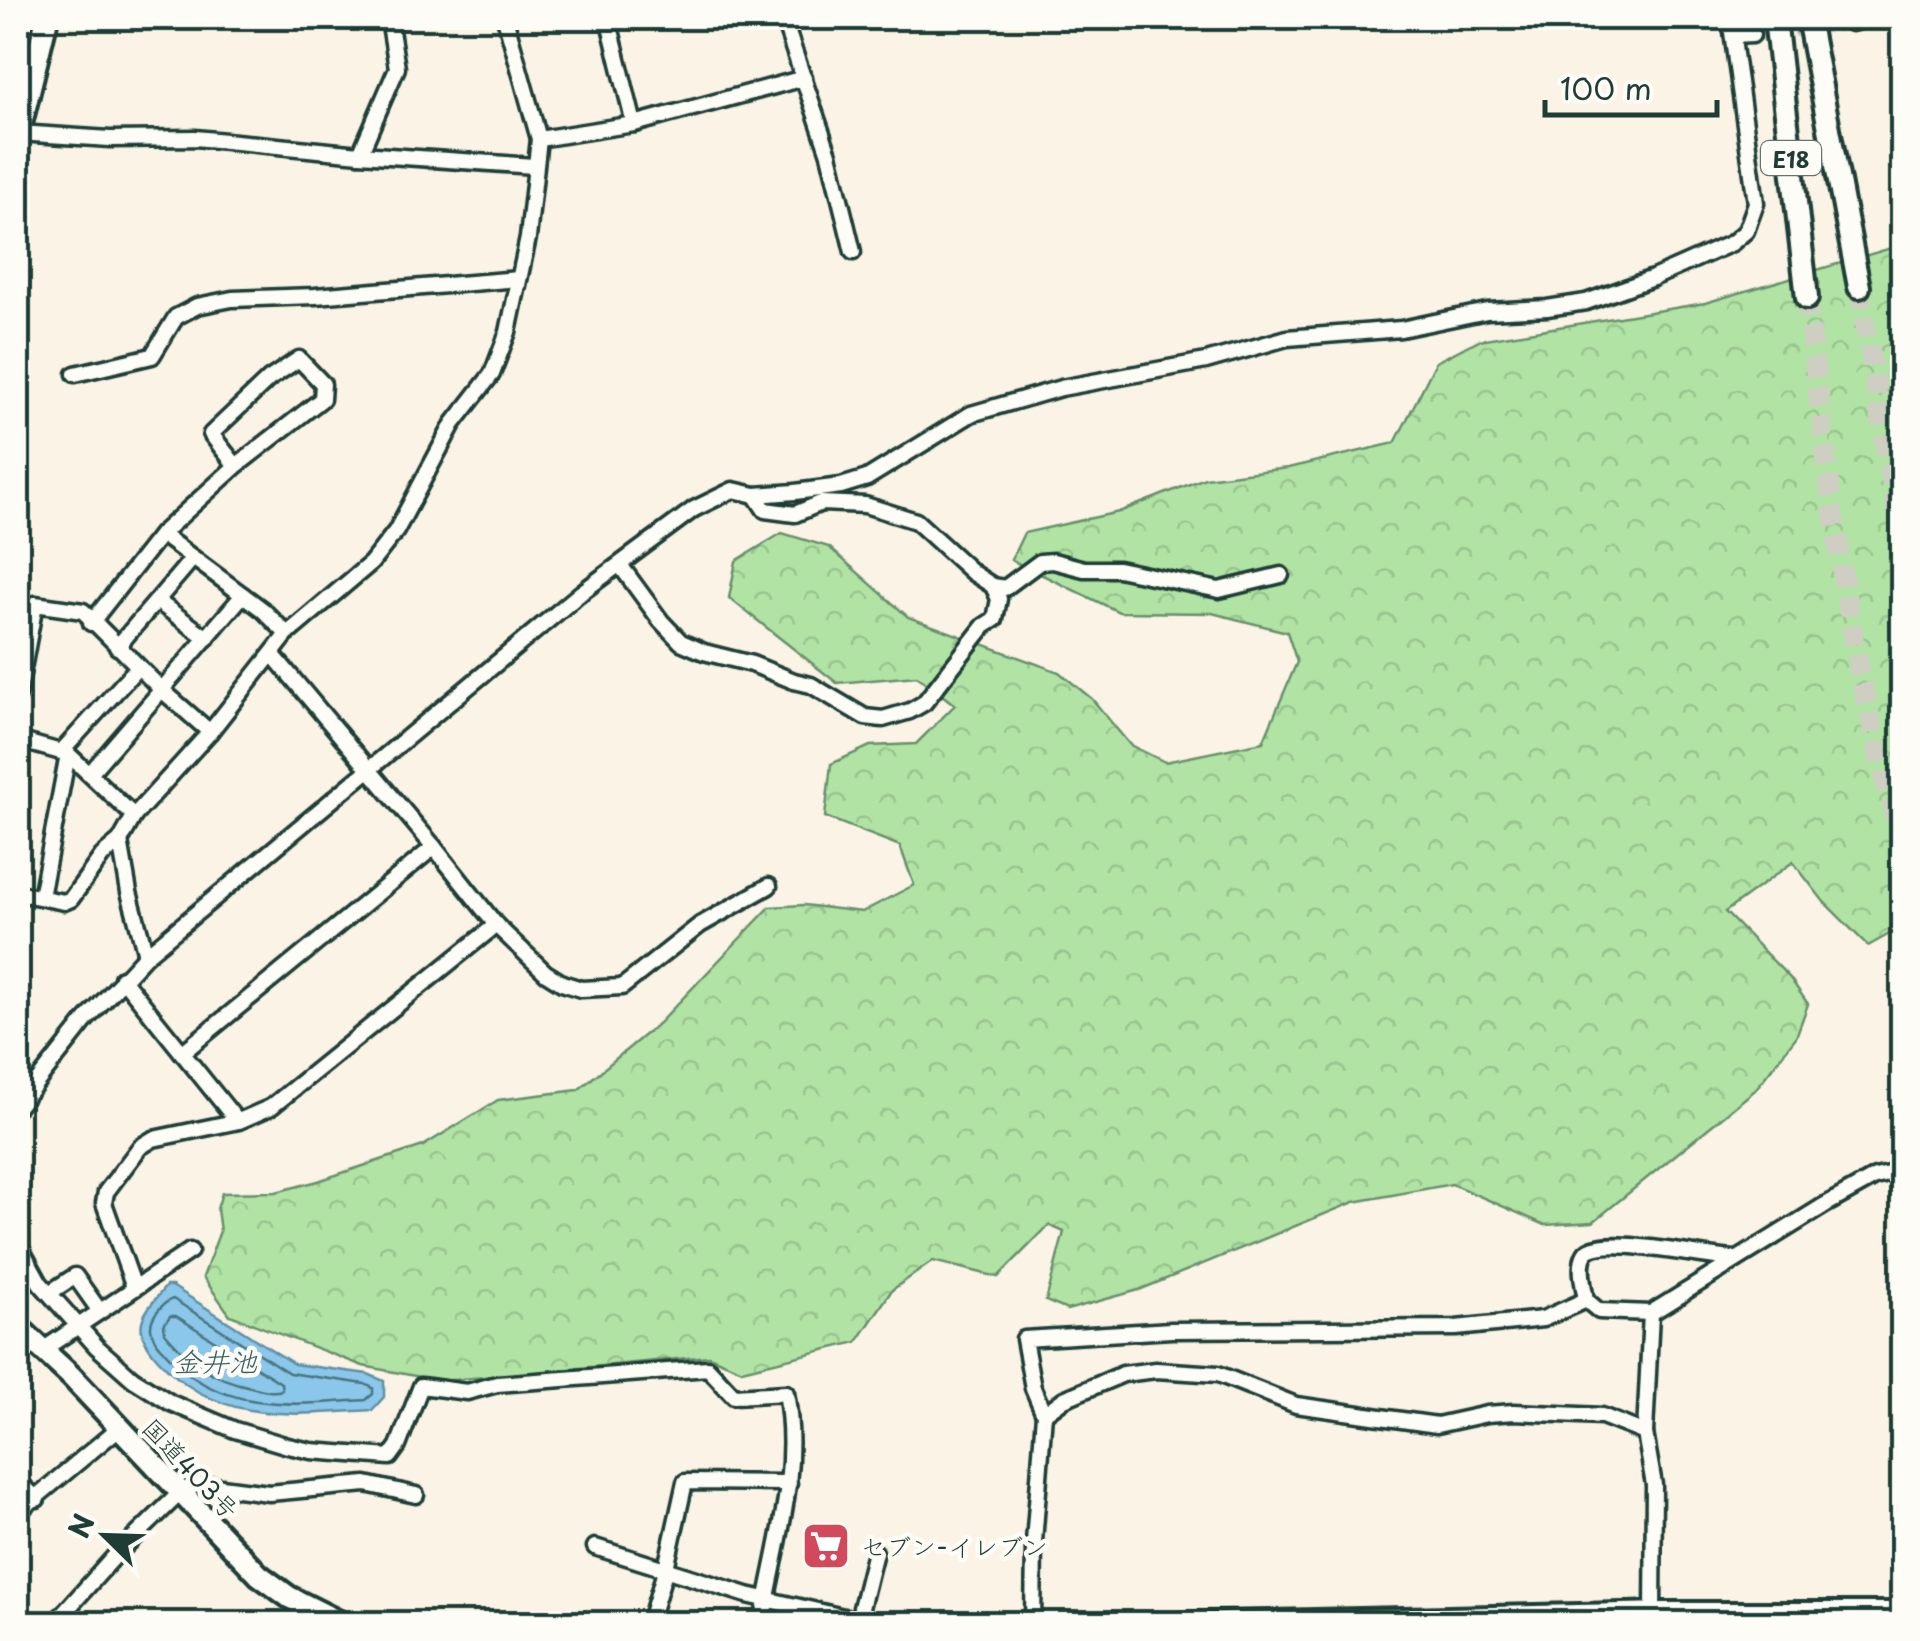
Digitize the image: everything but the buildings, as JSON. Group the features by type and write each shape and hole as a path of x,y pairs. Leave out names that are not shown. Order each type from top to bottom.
{"highway":[{"path":"18,134 47,18"},
{"name":"E18","path":"1775,18 1807,298"},
{"name":"E18","path":"1808,18 1859,288"},
{"name":"国道403号","path":"19,1332 44,1350 259,1575 290,1597 344,1624"},
{"path":"1181,1624 1902,1613"}],"street":[{"path":"360,154 397,68 389,18"},
{"path":"18,893 64,902 70,899 102,856 120,841 134,816 210,732 287,634 371,563 396,531 454,424 492,374 508,332 528,238 538,139 530,98 504,18"},
{"path":"608,18 634,124"},
{"path":"783,18 829,154 853,252"},
{"path":"18,1106 122,978 146,955 567,605 694,508 733,490 755,495 842,486 867,478 972,414 1061,388 1206,361 1287,338 1401,329 1487,310 1586,302 1732,243 1746,231 1756,204 1730,18"},
{"path":"1852,23 1870,18"},
{"path":"1733,36 1752,35"},
{"path":"538,139 634,124 804,78"},
{"path":"18,134 195,138 534,166"},
{"path":"75,374 152,356 176,317 198,306 232,299 519,279"},
{"path":"91,622 161,534 236,466 322,399 323,384 300,360 269,379 212,434 236,466"},
{"path":"755,495 765,510 796,514 821,503 865,505 916,522 973,573 1005,588 1040,562 1053,561 1084,570 1118,570 1220,590 1281,576"},
{"path":"161,534 287,634"},
{"path":"117,648 193,558"},
{"path":"620,565 661,621 682,642 811,685 865,717 883,718 924,703 975,637 995,619 1000,599 994,586"},
{"path":"91,772 242,595"},
{"path":"156,601 207,638"},
{"path":"18,696 35,604 83,611 162,691 210,732"},
{"path":"272,656 496,925 546,974 562,983 581,989 622,987 700,925 770,886"},
{"path":"41,898 65,752 138,667"},
{"path":"18,740 65,752 91,772 134,816"},
{"path":"120,841 146,955"},
{"path":"182,1053 434,847"},
{"path":"134,1288 105,1212 106,1192 140,1147 153,1139 238,1121 271,1107 496,925"},
{"path":"122,978 238,1121"},
{"path":"1736,1259 1647,1246 1598,1244 1590,1248 1582,1261 1586,1300 1599,1311 1652,1313 1876,1177 1902,1171"},
{"path":"18,1244 49,1293 133,1379 187,1411 288,1446 384,1459 395,1452 421,1386 467,1392 497,1384 708,1368 734,1396 786,1393 791,1418 790,1483 762,1624"},
{"path":"44,1350 190,1251"},
{"path":"49,1293 75,1276 99,1310"},
{"path":"1033,1624 1034,1542 1044,1414 1032,1388 1024,1338 1172,1330 1456,1328 1544,1319 1586,1300"},
{"path":"1652,1313 1645,1433 1654,1485 1661,1617"},
{"path":"1044,1414 1064,1400 1123,1374 1175,1370 1218,1374 1296,1405 1436,1426 1514,1412 1602,1416 1645,1433"},
{"path":"18,1512 119,1428"},
{"path":"18,1481 36,1499"},
{"path":"648,1624 666,1568 684,1482 790,1483"},
{"path":"54,1624 114,1557 181,1492 198,1484 269,1493 366,1484 416,1495"},
{"path":"595,1547 857,1622 876,1552"}],"green space":[{"path":"1902,233 1902,927 1868,946 1824,902 1793,862 1725,912 1790,978 1808,1004 1796,1037 1755,1090 1593,1222 1545,1225 1452,1184 1354,1202 1139,1290 1067,1310 1046,1301 1064,1232 1049,1225 998,1277 933,1261 892,1290 857,1342 742,1370 709,1356 441,1381 363,1366 230,1315 203,1277 220,1231 217,1209 222,1193 276,1192 318,1181 423,1146 498,1100 578,1090 659,1023 770,907 804,905 862,912 914,885 900,846 825,817 831,764 870,746 916,744 955,705 917,676 837,683 729,598 736,561 782,533 829,547 908,617 1059,672 1092,699 1130,745 1165,762 1263,742 1297,662 1287,632 1212,613 1119,612 1011,560 1024,533 1119,512 1205,478 1288,468 1395,443 1436,362 1479,340 1705,303 1895,247"}],"water":[{"name":"金井池","path":"166,1286 172,1286 294,1364 368,1374 384,1381 384,1397 372,1410 283,1413 229,1405 204,1395 180,1380 157,1358 143,1337 142,1320"}],"tunnel":[{"path":"1752,35 1852,23"},
{"path":"1859,287 1902,546"},
{"path":"1807,298 1842,572 1867,707 1902,841"}],"place":[{"name":"セブン-イレブン","path":"826,1546"}]}
